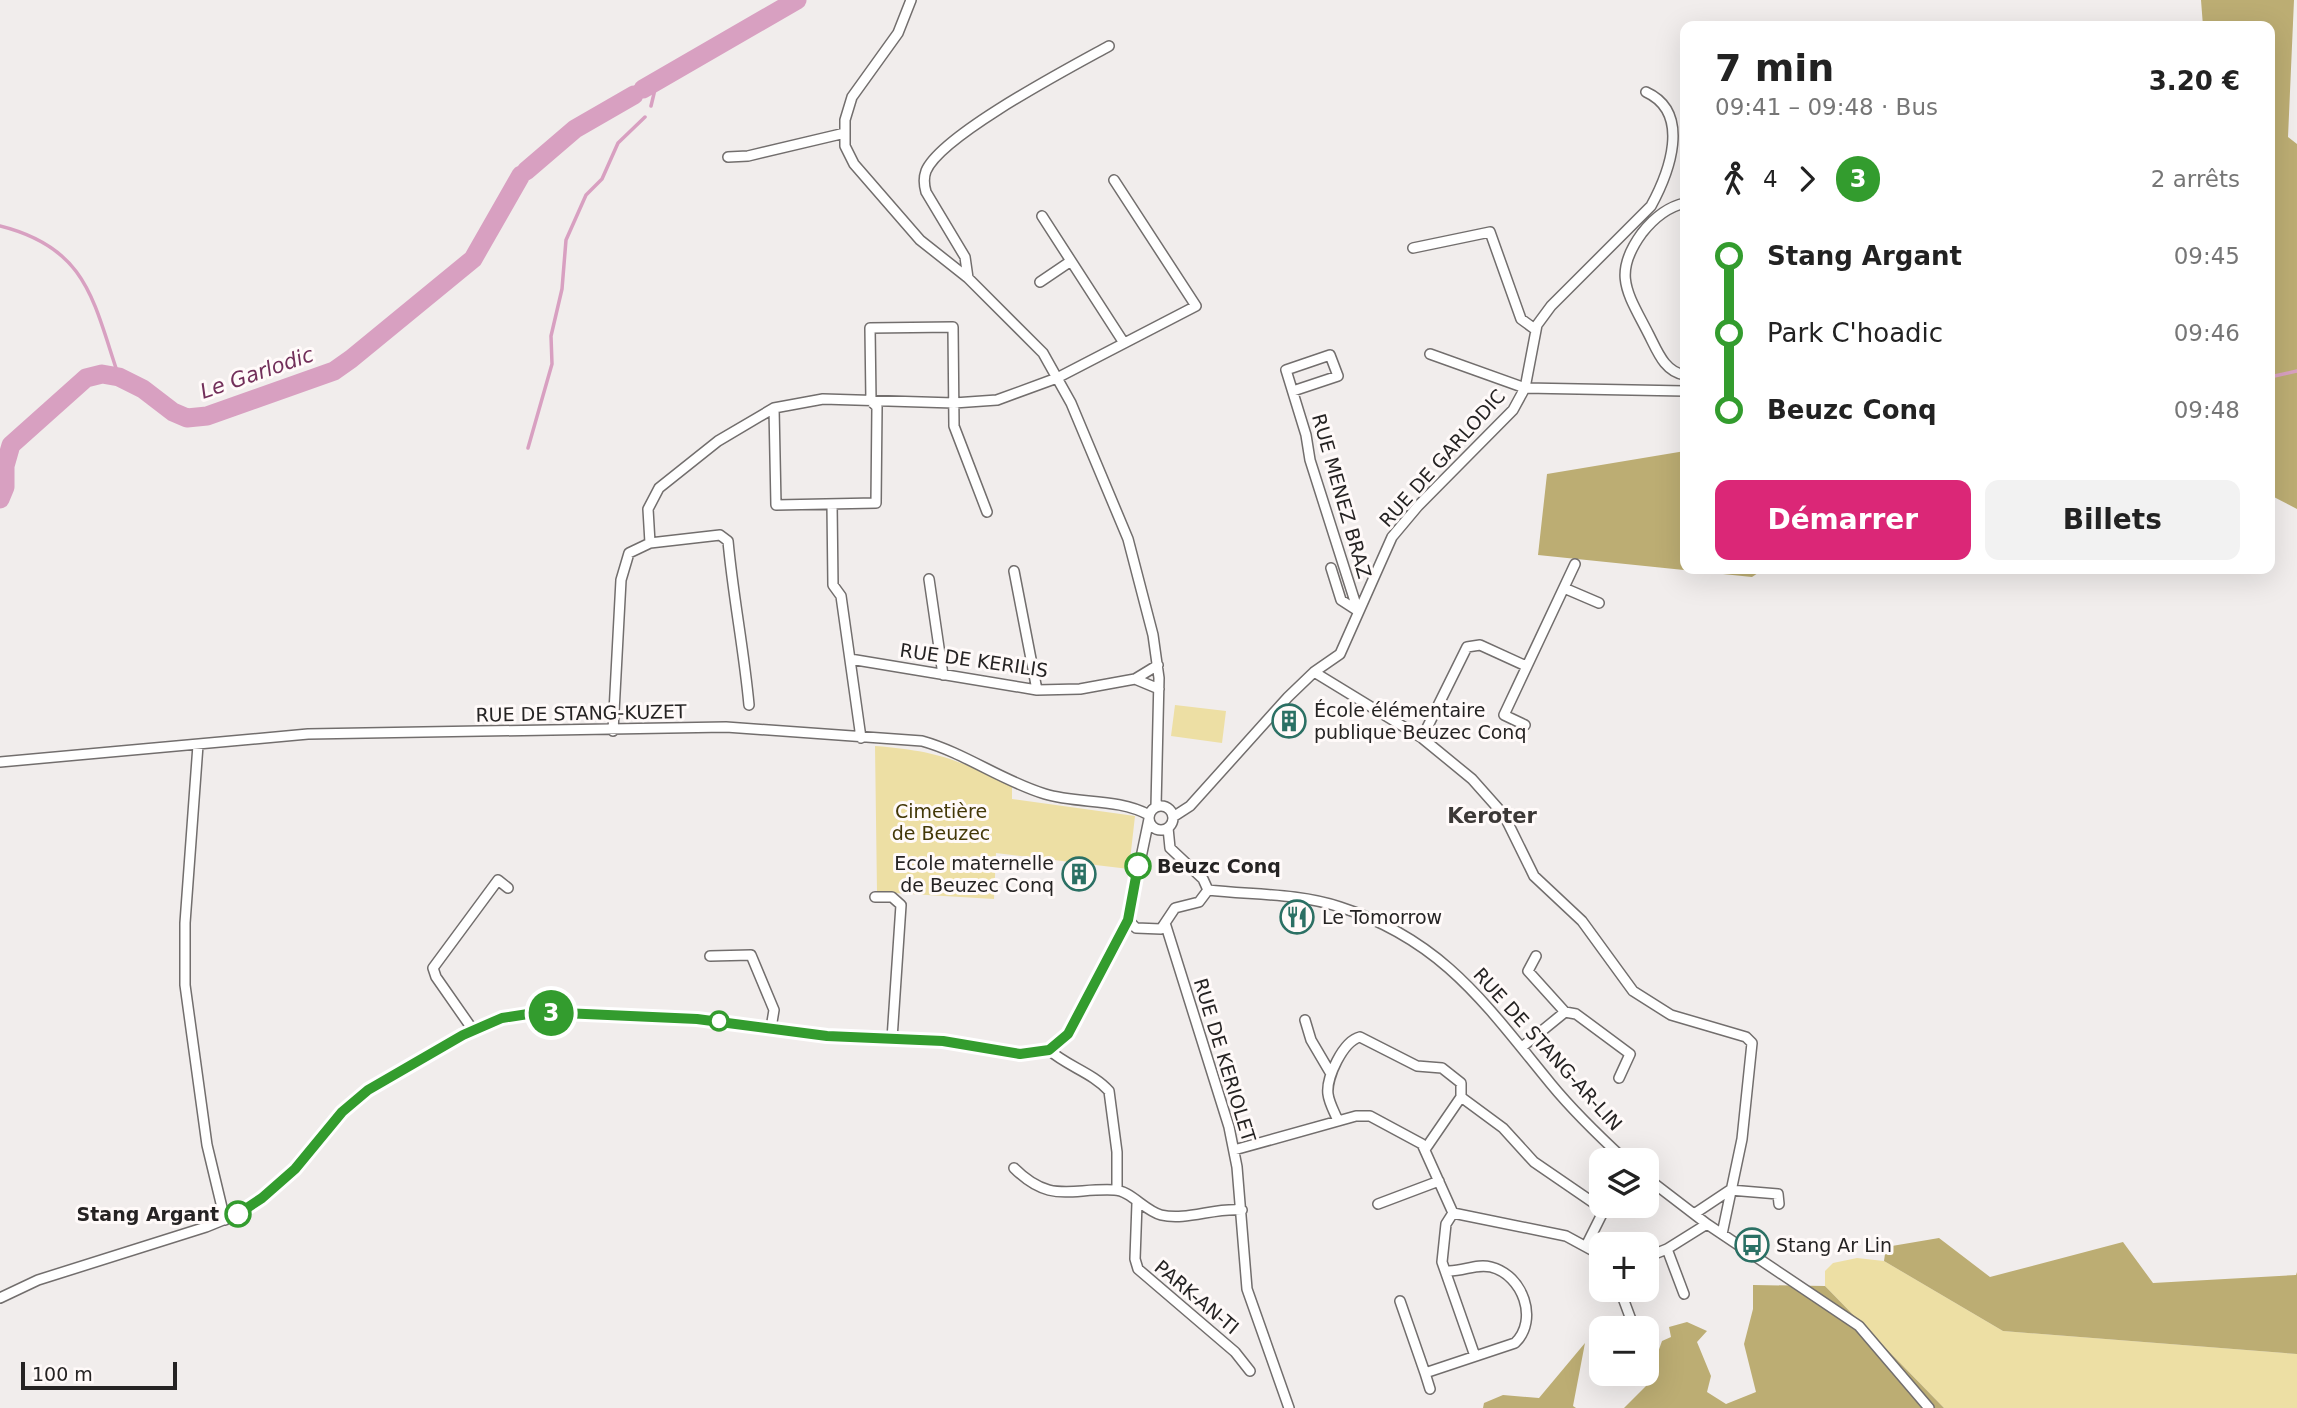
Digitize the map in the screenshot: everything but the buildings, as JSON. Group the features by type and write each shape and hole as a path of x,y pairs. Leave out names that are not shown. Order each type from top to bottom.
{"street":[{"path":"0,1298 60,1272 225,1220 262,1198 295,1169 342,1112 368,1090 473,1030 502,1018 541,1012 707,1020 827,1036 943,1041 1020,1054 1049,1050 1068,1034 1128,920 1151,814 1159,689 1158,665 1128,539 1057,378 1043,353 968,278 920,240 854,164 845,146 852,97 898,33 911,0"},
{"path":"968,278 965,257 926,192 923,181 926,169 979,123 1109,46"},
{"name":"RUE DE GARLODIC","path":"1173,817 1190,806 1314,672 1340,654 1392,537 1434,490 1506,418 1525,388 1536,330 1551,306 1651,206 1661,189 1675,135 1671,120 1658,98 1646,92"},
{"path":"728,157 748,156 845,133"},
{"path":"650,542 649,509 659,488 718,441 774,408 823,399 954,403 997,400 1057,378 1196,306 1114,180"},
{"path":"1680,204 1673,206 1650,223 1626,254 1628,293 1662,361 1680,374"},
{"path":"1042,216 1124,343"},
{"path":"1413,248 1490,232 1521,319 1536,330"},
{"path":"1609,249 1626,254"},
{"path":"1040,282 1072,261"},
{"path":"774,408 776,505 876,503 877,407 871,401 870,328 953,327 954,426 988,512"},
{"path":"1430,354 1525,388 1680,391"},
{"name":"RUE MENEZ BRAZ","path":"1293,391 1338,376 1330,355 1286,370 1306,435 1310,460 1358,611"},
{"path":"832,504 833,585 841,596 862,738"},
{"path":"613,731 621,580 629,553 650,542 720,535 729,541 734,605 744,639 749,705"},
{"path":"1525,725 1504,715 1575,564"},
{"path":"1331,568 1341,600 1358,611"},
{"path":"1014,571 1037,690"},
{"path":"929,579 943,675"},
{"path":"1564,588 1600,603"},
{"path":"1422,738 1466,647 1480,645 1526,666"},
{"name":"RUE DE KERILIS","path":"850,659 1037,690 1080,689 1135,679 1158,665"},
{"path":"1314,672 1422,738 1491,798 1514,832 1534,876 1549,894 1582,921 1621,978 1645,1001 1671,1015 1746,1037 1752,1043 1742,1139 1722,1234"},
{"path":"1135,679 1159,689"},
{"name":"RUE DE STANG-KUZET","path":"0,762 309,734 613,731 726,727 922,741 948,748 1042,793 1069,800 1136,808 1151,814"},
{"path":"198,745 185,923 184,985 207,1145 225,1220"},
{"path":"1128,920 1136,928 1154,930 1166,926 1175,908 1199,902 1208,890 1203,879 1170,848 1168,828 1173,817 1167,808 1151,814"},
{"path":"1151,814 1154,829 1168,828"},
{"path":"473,1030 436,977 433,968 498,880 508,888"},
{"name":"RUE DE STANG-AR-LIN","path":"1208,890 1316,901 1380,923 1452,969 1477,992 1579,1116 1612,1148"},
{"path":"875,897 892,897 901,905 892,1039"},
{"name":"RUE DE KERIOLET","path":"1166,926 1234,1150 1242,1209 1247,1289 1289,1408"},
{"path":"710,956 751,955 774,1010 771,1028"},
{"path":"1536,956 1528,971 1565,1012 1576,1014 1630,1054 1619,1078"},
{"path":"1522,1047 1565,1012"},
{"path":"1305,1020 1311,1040 1331,1074"},
{"path":"1338,1121 1328,1094 1331,1074 1349,1044 1360,1037 1417,1066 1442,1068 1461,1083 1461,1097 1426,1148"},
{"path":"1049,1050 1062,1062 1110,1091 1117,1152 1117,1189"},
{"path":"1461,1097 1503,1128 1534,1162 1604,1210 1586,1246"},
{"path":"1234,1150 1361,1114 1370,1116 1426,1148 1453,1213"},
{"path":"1014,1168 1030,1184 1044,1191 1067,1193 1117,1189 1161,1215 1224,1208 1242,1209"},
{"path":"1378,1204 1439,1181"},
{"path":"1659,1187 1707,1224 1859,1326 1929,1408"},
{"path":"1694,1214 1730,1190 1778,1194 1779,1204"},
{"name":"PARK-AN-TI","path":"1137,1203 1135,1259 1138,1269 1235,1352 1250,1371"},
{"path":"1453,1213 1566,1236 1589,1248"},
{"path":"1453,1213 1447,1224 1442,1262 1475,1356"},
{"path":"1659,1252 1707,1224"},
{"path":"1667,1249 1684,1294"},
{"path":"1425,1373 1515,1343 1524,1335 1528,1315 1520,1290 1507,1273 1490,1266 1447,1272"},
{"path":"1399,1301 1430,1389"}],"green space":[{"path":"1175,705 1226,711 1222,743 1171,736"},
{"name":"Cimetière de Beuzec","path":"875,746 931,754 977,769 1012,787 1012,799 1135,816 1129,869 996,853 994,899 877,892"},
{"path":"1857,1258 1884,1261 2003,1331 2297,1354 2297,1408 1944,1408 1825,1286 1825,1271 1833,1263"}],"shaded area":[{"path":"2201,0 2294,0 2288,137 2297,144 2297,509 2275,498 2275,21 2203,21"},
{"path":"1680,452 1680,570 1538,555 1547,474"},
{"path":"1723,574 1756,574 1752,577"},
{"path":"1939,1238 1990,1277 2123,1242 2153,1283 2296,1275 2297,1272 2297,1354 2003,1331 1884,1261 1886,1247"},
{"path":"1753,1285 1825,1286 1944,1408 1624,1408 1646,1386 1659,1386 1659,1349 1662,1341 1671,1337 1669,1327 1687,1322 1707,1331 1697,1342 1711,1376 1707,1392 1726,1404 1756,1392 1744,1344 1753,1309"},
{"path":"1585,1343 1573,1406 1576,1408 1483,1408 1484,1403 1503,1395 1539,1398"}],"waterway":[{"name":"Le Garlodic","path":"643,89 797,0"},
{"path":"651,106 657,81"},
{"name":"Le Garlodic","path":"526,171 575,129 634,95"},
{"path":"528,448 552,364 551,336 562,289 566,240 586,195 602,179 618,143 645,117"},
{"name":"Le Garlodic","path":"0,499 5,487 5,466 11,445 86,378 102,374 119,377 143,389 173,412 187,418 207,416 334,371 473,259 521,175"},
{"path":"0,226 52,248 69,263 83,281 93,302 119,377"},
{"path":"2275,376 2297,371"}],"bus line":[{"name":"3","path":"238,1214 262,1198 295,1169 342,1112 368,1090 463,1035 502,1018 541,1012 717,1020 827,1036 943,1041 1020,1054 1049,1050 1068,1034 1128,920 1138,866"}],"place":[{"name":"École élémentaire publique Beuzec Conq","path":"1289,721"},
{"name":"Beuzc Conq","path":"1138,866"},
{"name":"Ecole maternelle de Beuzec Conq","path":"1079,874"},
{"name":"Le Tomorrow","path":"1297,917"},
{"name":"Stang Argant","path":"238,1214"},
{"name":"Stang Ar Lin","path":"1752,1245"}],"district":[{"name":"Keroter","path":"1492,816"}]}
